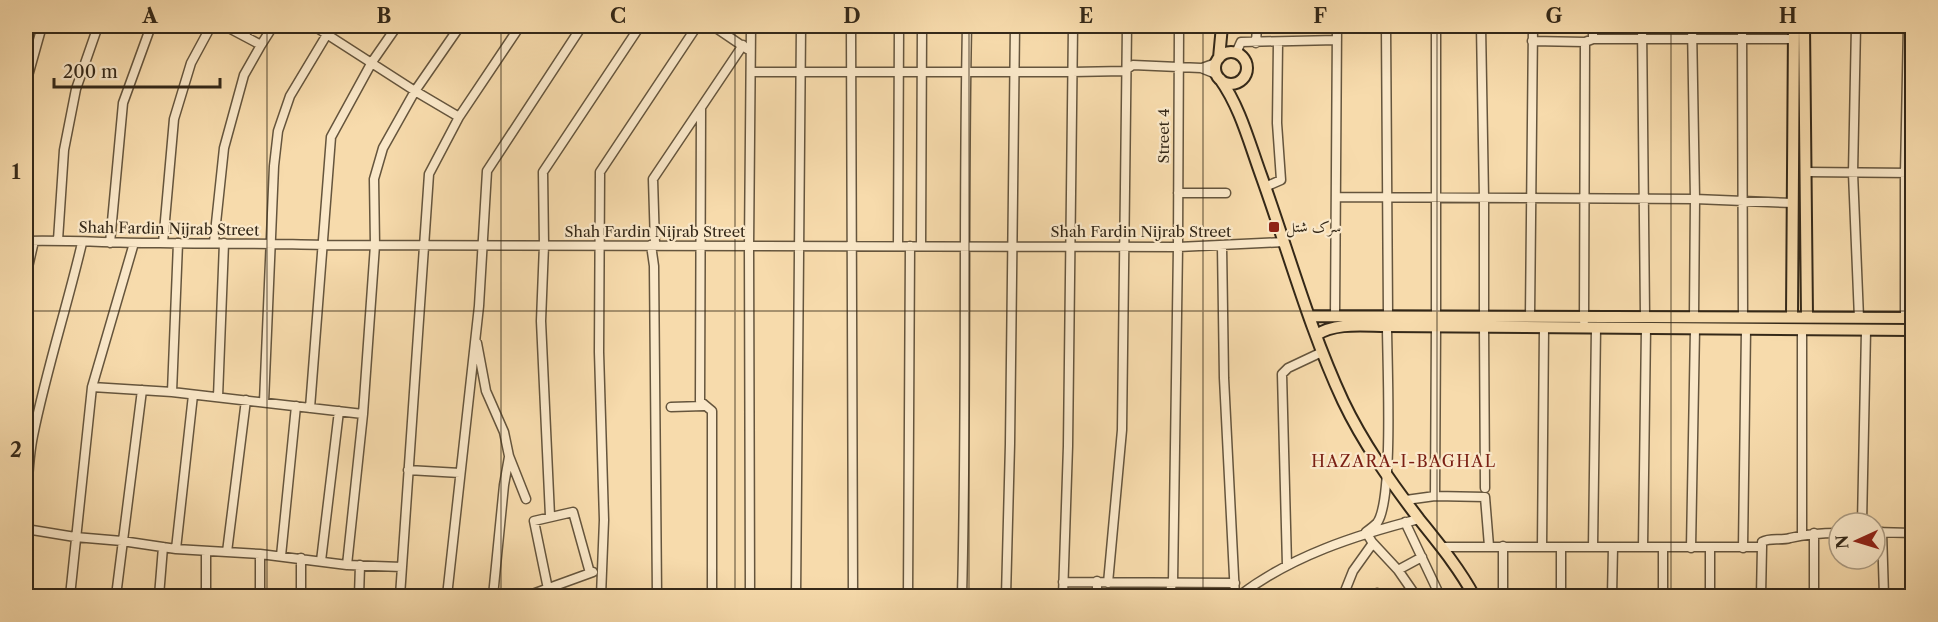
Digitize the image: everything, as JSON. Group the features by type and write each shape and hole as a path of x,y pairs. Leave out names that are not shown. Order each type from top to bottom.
{"main road":[{"path":"1224,26 1235,52 1244,58 1247,69 1241,80 1238,94 1244,128"},
{"path":"1224,26 1218,68 1232,95 1322,352 1356,427 1419,519 1460,571 1474,597"},
{"path":"1792,316 1794,26"},
{"path":"1804,26 1807,316"},
{"path":"1218,68 1223,54 1235,52"},
{"path":"1218,68 1230,84 1241,80"},
{"path":"1309,316 1335,315 1388,320 1436,321 1484,328 1912,330"},
{"path":"1436,321 1484,315 1909,318"},
{"path":"1316,335 1324,329 1388,320"}],"street":[{"path":"26,83 42,26"},
{"path":"57,240 64,150 76,89 98,26"},
{"path":"110,243 123,103 151,26"},
{"path":"163,243 174,119 191,63 211,26"},
{"path":"225,26 261,45"},
{"path":"244,35 252,26"},
{"path":"214,242 224,148 244,75 273,26"},
{"path":"314,26 329,29 372,62 459,117"},
{"path":"310,408 331,137 372,62 397,26"},
{"path":"347,565 363,414 375,245 374,179 383,148 415,91 460,26"},
{"path":"400,597 429,174 459,117 520,26"},
{"path":"447,597 476,334 487,171 582,26"},
{"path":"550,516 541,321 544,245 543,172 640,26"},
{"path":"601,597 604,520 598,352 600,172 697,26"},
{"path":"712,26 743,45 751,53"},
{"path":"750,597 748,246 751,26"},
{"path":"795,597 801,26"},
{"path":"851,26 853,597"},
{"path":"898,246 899,26"},
{"path":"921,246 922,26"},
{"path":"962,597 965,474 964,246 967,26"},
{"path":"1006,597 1016,26"},
{"path":"1063,597 1068,446 1073,26"},
{"path":"1108,583 1122,430 1127,26"},
{"name":"Street 4","path":"1168,597 1173,582 1179,26"},
{"path":"1256,43 1257,26"},
{"path":"1335,315 1337,26"},
{"path":"1366,532 1378,523 1388,475 1386,26"},
{"path":"1435,496 1436,26"},
{"path":"1481,26 1484,315"},
{"path":"1530,316 1533,26"},
{"path":"1584,328 1589,41 1593,26"},
{"path":"1642,26 1646,316"},
{"path":"1692,26 1694,316"},
{"path":"1742,26 1743,316"},
{"path":"1856,26 1853,173 1859,318"},
{"path":"1908,26 1910,83 1909,318"},
{"path":"264,402 278,131 290,96 329,29"},
{"path":"1532,41 1642,38 1794,39"},
{"path":"1235,52 1241,42 1337,40"},
{"path":"1265,187 1281,180 1277,123 1278,43"},
{"path":"657,597 653,179 743,45"},
{"path":"751,72 1072,72 1124,71 1133,65 1218,68"},
{"path":"701,109 700,402 711,409 712,417 712,597"},
{"path":"1806,172 1909,173"},
{"path":"1178,193 1226,193"},
{"path":"1336,197 1644,199 1793,203"},
{"path":"26,276 30,241"},
{"name":"Shah Fardin Nijrab Street","path":"30,241 322,245 1178,248 1284,242"},
{"path":"26,510 32,439 82,243"},
{"path":"70,597 92,387 134,243"},
{"path":"172,392 177,243"},
{"path":"218,397 224,243"},
{"path":"908,597 910,246"},
{"path":"1222,246 1224,378 1237,597 1260,580 1287,565 1366,532 1419,519"},
{"path":"1484,328 1485,488"},
{"path":"1542,547 1544,328"},
{"path":"1593,547 1596,328"},
{"path":"1643,547 1646,328"},
{"path":"1691,548 1695,329"},
{"path":"1743,548 1746,329"},
{"path":"1802,329 1802,534"},
{"path":"1862,511 1866,330"},
{"path":"476,334 486,391 504,432 509,456 526,499"},
{"path":"1287,565 1282,374 1288,368 1322,352"},
{"path":"1911,454 1912,359"},
{"path":"92,387 172,392 363,414"},
{"path":"116,597 142,390"},
{"path":"176,549 193,395"},
{"path":"227,552 246,400"},
{"path":"281,556 296,406"},
{"path":"671,407 704,406"},
{"path":"321,561 339,411"},
{"path":"493,597 509,456"},
{"path":"408,470 460,473"},
{"path":"1406,500 1435,496 1485,497 1489,546"},
{"path":"548,589 534,521 573,512 590,573"},
{"path":"1405,522 1440,597"},
{"path":"26,529 176,549 260,554 347,565 402,567"},
{"path":"1366,532 1398,570 1416,597"},
{"path":"1887,532 1912,533"},
{"path":"1814,533 1814,597"},
{"path":"1761,597 1764,540 1827,533"},
{"path":"1343,597 1353,571 1373,543"},
{"path":"1503,546 1503,597"},
{"path":"159,597 163,547"},
{"path":"1442,547 1762,548"},
{"path":"1561,597 1562,547"},
{"path":"1612,597 1613,547"},
{"path":"1663,548 1663,597"},
{"path":"1710,548 1710,597"},
{"path":"206,552 206,597"},
{"path":"260,554 260,597"},
{"path":"1398,570 1422,557"},
{"path":"301,558 301,597"},
{"path":"359,597 360,565"},
{"path":"526,597 602,569"},
{"path":"1882,571 1884,597"},
{"path":"1096,581 1097,597"},
{"path":"1063,582 1235,583"},
{"path":"1375,597 1377,593 1382,597"}],"place":[{"name":"سرک شتل","path":"1274,227"}],"district":[{"name":"HAZARA-I-BAGHAL","path":"1404,461"}]}
